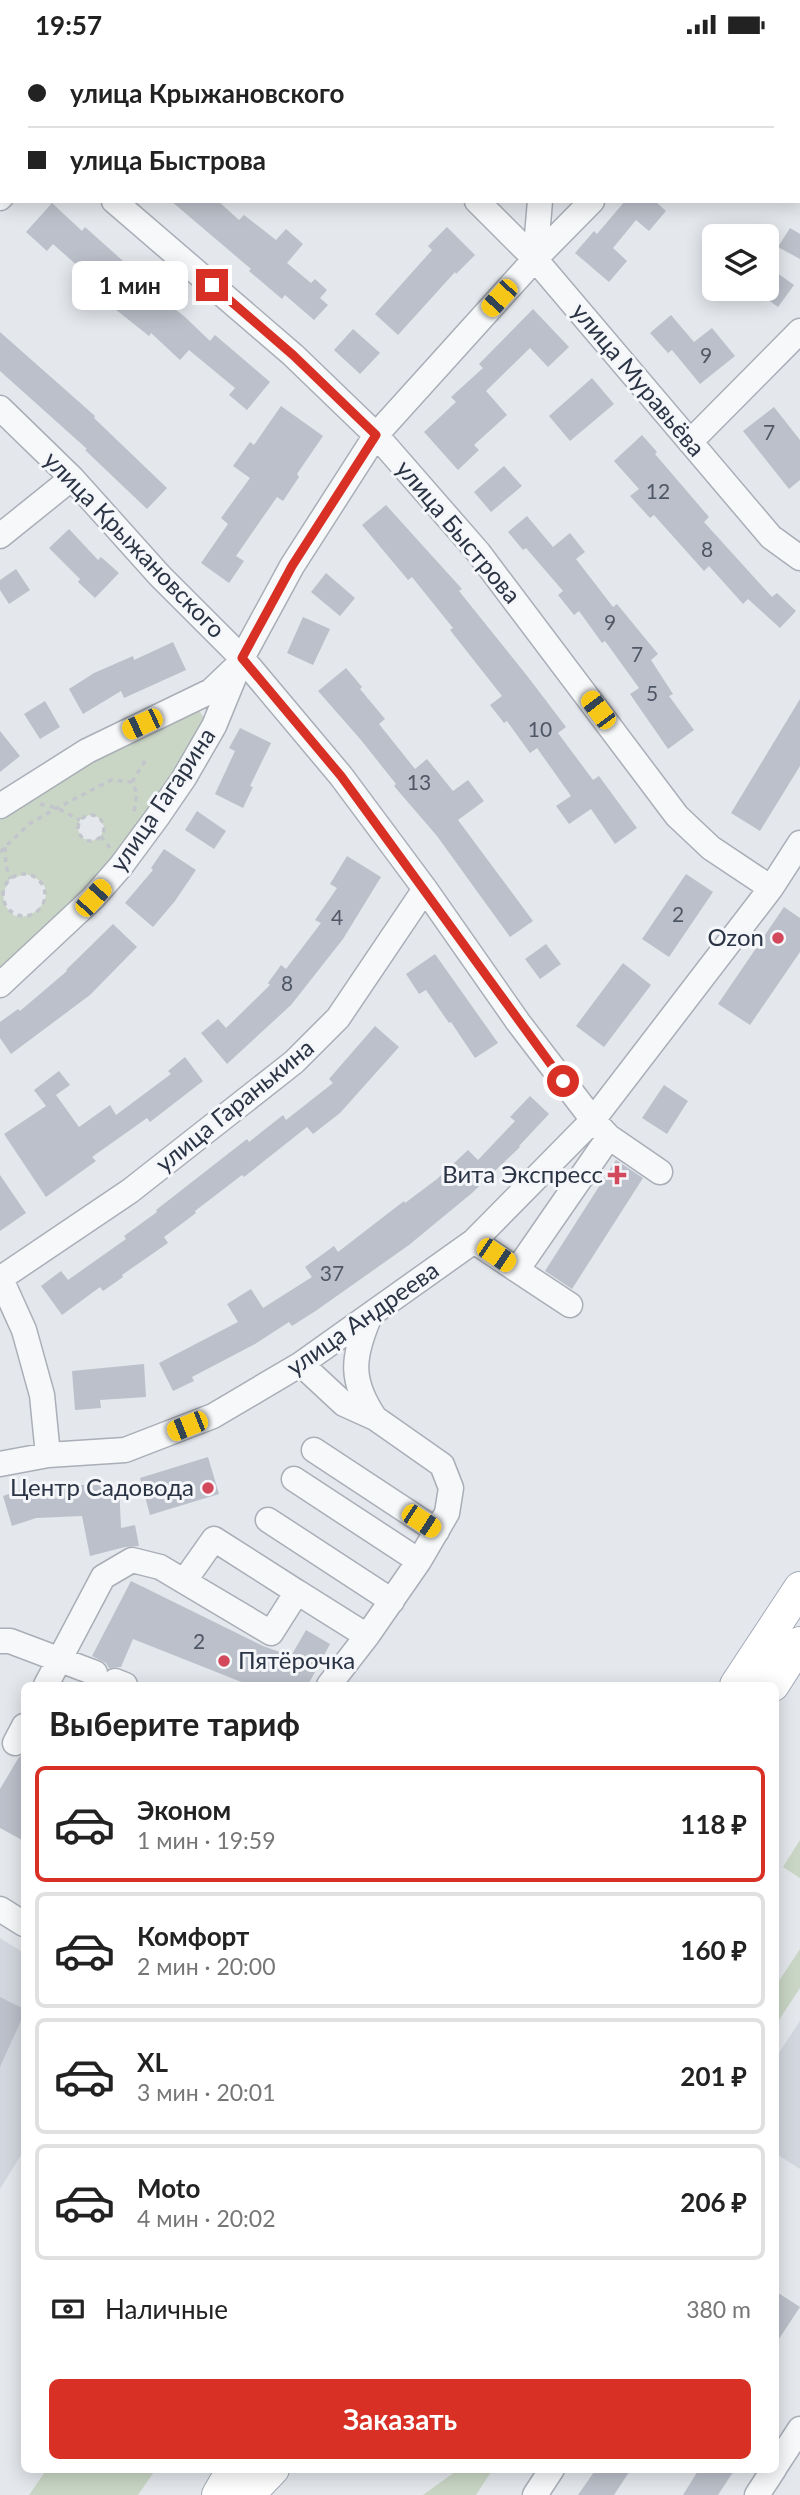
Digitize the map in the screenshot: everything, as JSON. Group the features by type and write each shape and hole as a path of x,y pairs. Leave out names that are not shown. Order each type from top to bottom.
{"main road":[{"path":"738,1682 800,1588"},
{"path":"775,1682 800,1643"},
{"path":"218,2495 231,2473"},
{"path":"248,2495 269,2473"}],"street":[{"name":"улица Быстрова","path":"116,203 293,355 376,435 478,552 677,816 711,848 771,888"},
{"name":"улица Муравьёва","path":"479,203 535,259 771,537 800,558"},
{"path":"535,259 540,203"},
{"name":"улица Гагарина","path":"0,985 93,898 159,816 214,726 242,658 292,566 376,435 535,259 590,203"},
{"path":"690,442 800,331"},
{"name":"улица Крыжановского","path":"0,408 72,478 160,576 242,658 341,776 518,1021 601,1129 660,1172"},
{"path":"0,535 72,478"},
{"name":"улица Гагарина","path":"8,800 87,751 211,691 225,680 242,658"},
{"name":"улица Андреева","path":"0,1464 48,1455 125,1450 213,1416 301,1364 474,1241 601,1129 800,843"},
{"name":"улица Гаранькина","path":"1,1277 130,1191 294,1062 338,1018 425,889"},
{"path":"517,1270 601,1129"},
{"path":"474,1241 570,1305"},
{"path":"1,1277 24,1330 42,1395 48,1455"},
{"path":"369,1318 358,1343 354,1375 365,1403 375,1418"},
{"path":"301,1364 344,1404 375,1418 442,1465 451,1487 447,1513 419,1561 368,1636 331,1682"},
{"path":"314,1450 437,1531"},
{"path":"295,1479 419,1561"},
{"path":"268,1520 392,1601"},
{"path":"185,1580 214,1539 368,1636"},
{"path":"48,1682 103,1577 132,1560 160,1567 185,1580 271,1633 297,1592"},
{"path":"0,1641 10,1641 112,1680"},
{"path":"0,1909 21,1922"},
{"path":"779,2460 800,2429"},
{"path":"535,2495 549,2473"},
{"path":"757,2495 771,2473"}],"path":[{"path":"132,782 145,761"},
{"path":"0,852 29,824 57,808 111,780 132,782"},
{"path":"131,820 137,793 132,782"},
{"path":"8,800 23,800 57,808 80,820"},
{"path":"89,815 98,817 104,826 102,836 92,841 82,838 77,828 80,820 89,815"},
{"path":"5,846 10,879 3,893 7,907 19,916 28,917 36,913 46,899 41,882 34,876 25,874 10,879"}],"shaded area":[{"path":"0,1938 21,1951 21,2155 0,2189"},
{"path":"800,2021 800,2169 779,2156 779,2053"}],"green space":[{"path":"194,710 200,712 204,718 204,726 117,862 0,978 0,820 69,772","holes":["89,815 98,817 104,826 101,836 92,841 82,838 77,828 80,820","25,874 40,881 46,891 44,901 37,910 27,916 16,916 8,909 3,893 10,879"]},
{"path":"800,1840 800,1878 783,1867"},
{"path":"800,1949 800,1988 779,2020 779,1981"},
{"path":"44,2473 153,2473 138,2495 29,2495"},
{"path":"453,2473 490,2473 476,2495 423,2495"}],"building":[{"path":"52,203 82,231 85,227 142,278 140,281 210,341 215,335 270,382 247,410 229,395 235,388 189,350 180,360 151,333 149,336 94,290 99,285 53,244 47,251 26,232"},
{"path":"173,203 220,203 239,220 244,215 276,240 286,229 303,244 287,263 311,283 315,279 327,290 320,298 328,305 314,320 285,295 282,299 249,271 251,269"},
{"path":"623,203 657,203 666,211 649,231 636,220 613,248 627,261 609,282 575,253 594,231 597,234"},
{"path":"447,227 475,255 456,274 455,272 398,335 375,314 432,250 428,246"},
{"path":"790,228 800,234 800,259 779,248"},
{"path":"779,274 794,285 778,307 770,301 779,301"},
{"path":"533,309 569,347 548,367 530,348 486,391 507,415 474,445 479,450 458,470 424,432 456,402 451,397 483,368 479,364"},
{"path":"671,315 694,342 712,328 735,356 700,384 672,350 668,353 650,333"},
{"path":"353,329 380,353 360,374 334,350"},
{"path":"0,332 95,416 94,418 167,488 147,509 85,450 87,449 0,371"},
{"path":"592,378 614,404 570,441 549,416"},
{"path":"281,406 323,436 297,474 299,477 283,501 277,497 236,556 244,561 229,583 201,563 228,524 221,518 250,478 233,466 250,442 254,445"},
{"path":"774,407 800,440 800,480 789,489 743,431"},
{"path":"642,435 709,517 704,522 772,597 777,593 796,611 780,628 748,599 743,604 709,566 704,571 654,515 650,518 630,496 639,489 614,461"},
{"path":"504,466 522,486 491,512 474,492"},
{"path":"386,505 462,589 459,591 566,727 558,733 593,780 599,776 637,828 615,844 591,809 569,824 556,806 571,796 537,748 530,753 507,721 504,723 490,705 502,696 412,577 408,580 362,525"},
{"path":"527,516 553,547 570,533 585,552 576,559 613,607 617,604 658,654 651,660 673,694 669,696 694,730 668,749 630,694 639,688 605,641 602,643 579,611 574,615 558,595 563,591 526,548 523,550 508,532"},
{"path":"69,529 98,560 101,557 119,573 95,598 49,548"},
{"path":"16,569 30,590 9,604 0,590 0,580"},
{"path":"326,573 355,598 340,616 311,592"},
{"path":"303,617 330,629 313,665 287,653"},
{"path":"173,642 186,670 124,698 121,691 83,714 69,689 94,673 133,656 134,660"},
{"path":"346,668 385,719 379,724 415,769 427,759 453,791 468,780 484,801 458,820 533,921 510,937 437,836 394,786 396,784 361,740 318,691"},
{"path":"800,699 800,766 760,831 731,813"},
{"path":"45,701 60,727 40,739 24,714"},
{"path":"240,728 271,743 250,786 253,787 243,808 215,794 235,751 229,748"},
{"path":"0,731 20,756 0,772"},
{"path":"197,811 226,831 214,849 185,830"},
{"path":"164,849 196,870 153,927 125,903 153,870 151,868"},
{"path":"347,856 381,877 343,939 291,1005 227,1064 201,1033 218,1019 226,1028 270,985 268,983 281,965 286,969 321,923 315,920 337,888 330,884"},
{"path":"686,874 713,892 669,957 642,939"},
{"path":"784,907 800,918 800,952 750,1025 718,1004"},
{"path":"113,924 137,947 90,995 11,1054 0,1038 0,1022 18,1009 20,1011 67,971"},
{"path":"546,944 561,964 540,979 525,959"},
{"path":"435,954 498,1043 475,1058 426,990 419,994 406,974"},
{"path":"623,963 651,985 604,1047 576,1026"},
{"path":"375,1026 399,1047 340,1113 313,1134 307,1127 244,1177 242,1175 195,1211 196,1213 164,1237 168,1243 103,1291 100,1287 62,1315 41,1286 61,1271 68,1280 126,1239 124,1236 247,1139 249,1142 283,1115 286,1120 333,1083 329,1079"},
{"path":"185,1057 203,1081 150,1122 147,1118 92,1157 96,1161 46,1197 4,1134 46,1106 34,1090 59,1071 70,1085 56,1095 79,1127 110,1105 116,1115 171,1074 168,1071"},
{"path":"664,1085 688,1101 667,1134 642,1118"},
{"path":"530,1096 549,1114 520,1147 472,1193 409,1245 317,1310 292,1326 289,1322 255,1344 192,1377 194,1381 173,1391 159,1363 238,1322 227,1304 251,1289 263,1308 312,1277 305,1267 334,1246 338,1252 437,1179 468,1150 478,1160 515,1121 510,1117"},
{"path":"616,1160 643,1178 572,1289 545,1271"},
{"path":"0,1175 26,1213 0,1231"},
{"path":"144,1364 146,1397 100,1400 101,1408 75,1410 72,1371"},
{"path":"208,1457 219,1494 150,1515 140,1478"},
{"path":"119,1485 121,1528 135,1525 139,1546 90,1556 82,1516 36,1518 12,1526 3,1496 27,1488"},
{"path":"131,1581 263,1646 291,1656 306,1630 330,1644 310,1682 241,1682 133,1639 121,1667 109,1668 106,1663 92,1656"},
{"path":"21,1756 21,1839 0,1828 0,1789"},
{"path":"0,1997 21,2008 21,2021 0,2067"},
{"path":"779,2294 800,2307 779,2339"},
{"path":"593,2473 628,2473 614,2495 578,2495"},
{"path":"697,2473 732,2473 718,2495 683,2495"}],"place":[{"name":"Ozon","path":"778,938"},
{"name":"Вита Экспресс","path":"617,1175"},
{"name":"Центр Садовода","path":"208,1488"},
{"name":"Пятёрочка","path":"224,1661"}],"route":[{"path":"212,285 293,355 376,435 292,566 242,658 341,776 563,1081"}]}
